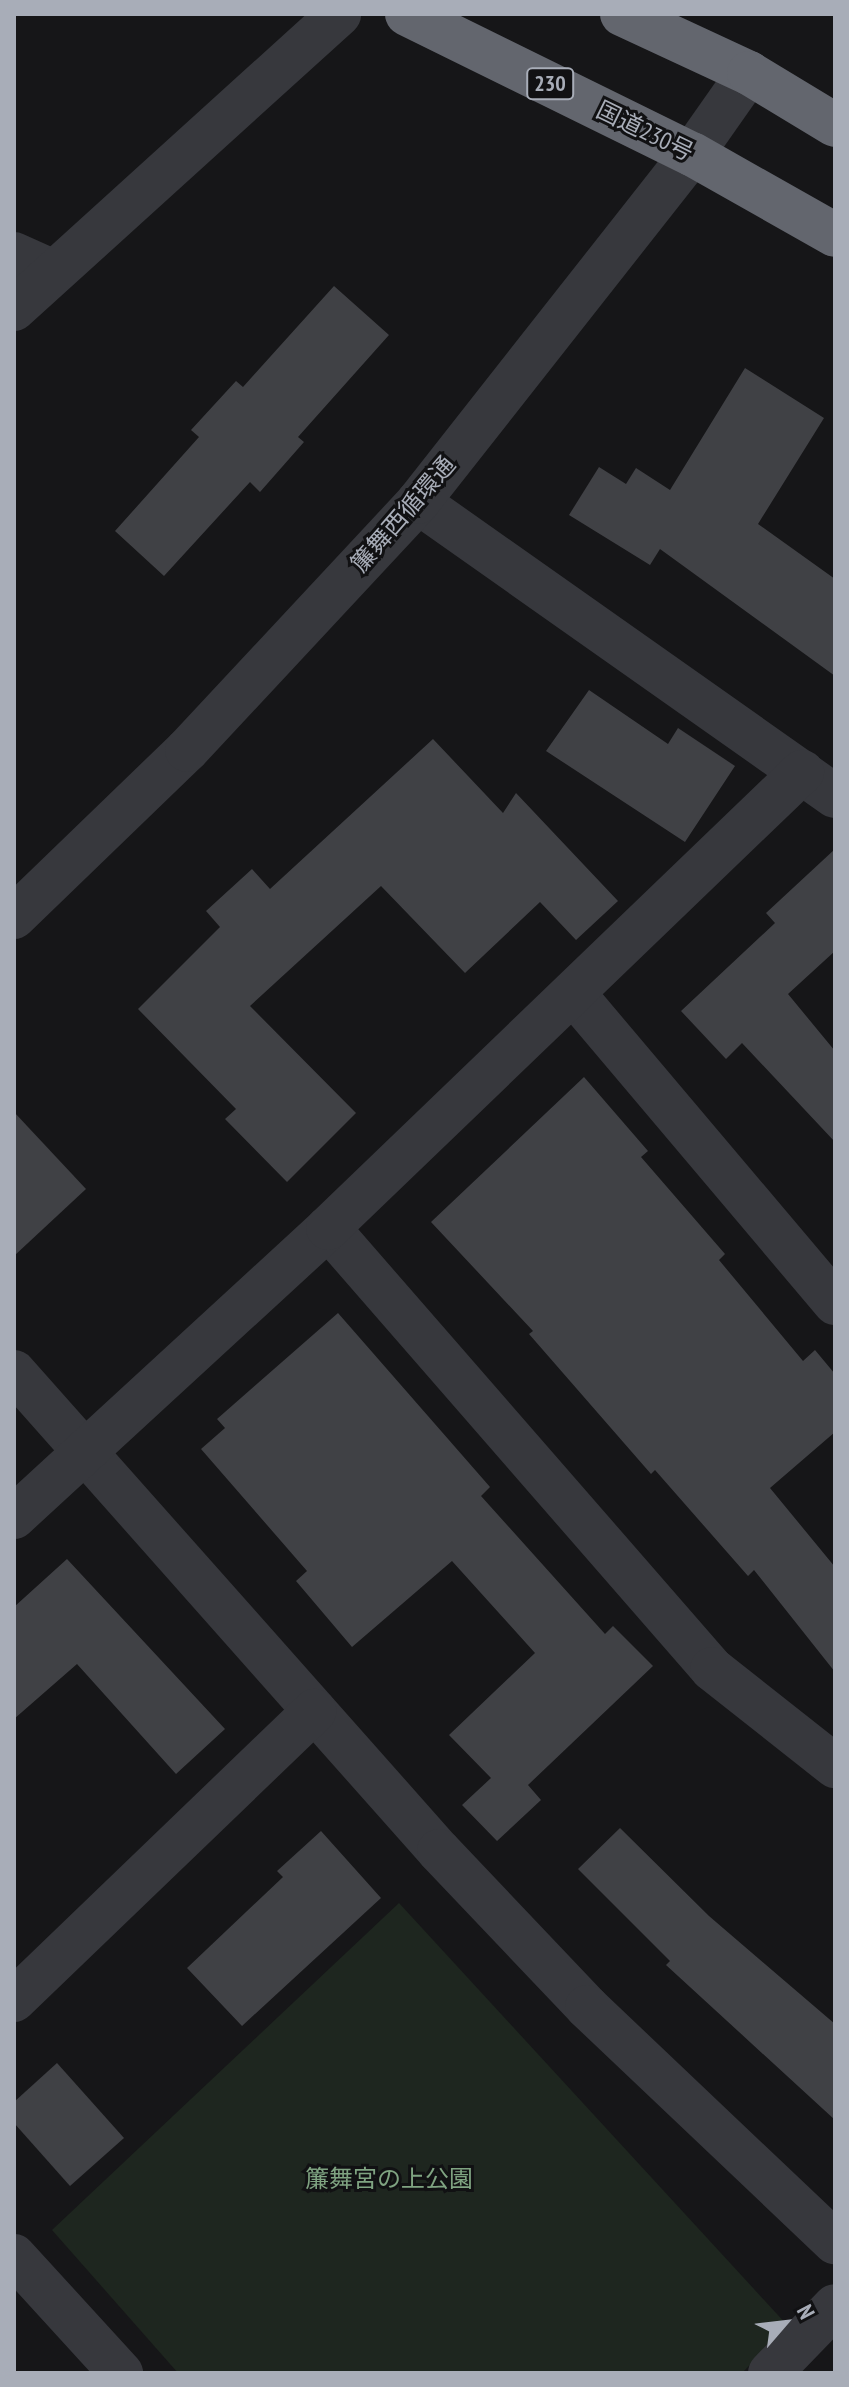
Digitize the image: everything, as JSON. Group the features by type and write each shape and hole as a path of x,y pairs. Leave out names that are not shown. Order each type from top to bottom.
{"highway":[{"name":"国道230号","path":"407,14 692,154 835,235"},
{"path":"622,14 749,73 835,125"}],"street":[{"path":"14,309 339,14"},
{"name":"簾舞西循環通","path":"14,917 187,750 418,502 692,154 749,73"},
{"path":"14,254 54,272"},
{"path":"14,1517 328,1228 573,993 818,784 418,502"},
{"path":"573,993 835,1303"},
{"path":"328,1228 712,1669 835,1766"},
{"path":"14,1372 314,1711 587,2007 835,2242"},
{"path":"14,2000 314,1711"},
{"path":"14,2256 121,2373"},
{"path":"770,2373 835,2306"}],"green space":[{"name":"簾舞宮の上公園","path":"399,1903 788,2326 742,2373 178,2373 52,2230"}],"building":[{"path":"334,286 389,335 298,437 304,442 260,492 250,482 164,576 115,531 199,437 191,430 236,381 243,387"},
{"path":"745,368 824,418 758,524 835,579 835,676 660,549 650,565 569,515 599,467 626,484 636,468 670,490"},
{"path":"589,690 668,744 678,728 735,766 685,842 546,751"},
{"path":"433,739 503,813 516,793 618,901 576,940 540,902 465,973 381,886 250,1006 356,1113 287,1182 225,1119 236,1109 138,1009 220,927 206,911 252,869 270,889"},
{"path":"835,849 835,951 788,994 835,1051 835,1142 742,1043 726,1059 681,1011 775,923 766,913"},
{"path":"584,1077 648,1151 641,1157 725,1254 719,1260 803,1361 815,1350 835,1374 835,1432 770,1488 835,1567 835,1672 754,1570 748,1576 655,1470 651,1474 529,1334 533,1331 431,1222"},
{"path":"14,1112 86,1189 14,1256"},
{"path":"338,1313 490,1487 481,1496 605,1634 613,1626 653,1666 528,1785 541,1800 497,1841 462,1805 491,1778 449,1735 535,1653 452,1561 352,1647 296,1581 307,1571 201,1449 225,1428 217,1419"},
{"path":"67,1559 225,1729 176,1774 77,1664 14,1719 14,1607"},
{"path":"620,1828 709,1916 835,2024 835,2120 666,1965 670,1961 578,1869"},
{"path":"321,1831 381,1898 242,2026 187,1968 283,1877 277,1871"},
{"path":"57,2063 124,2138 70,2186 14,2123 14,2102"}]}
